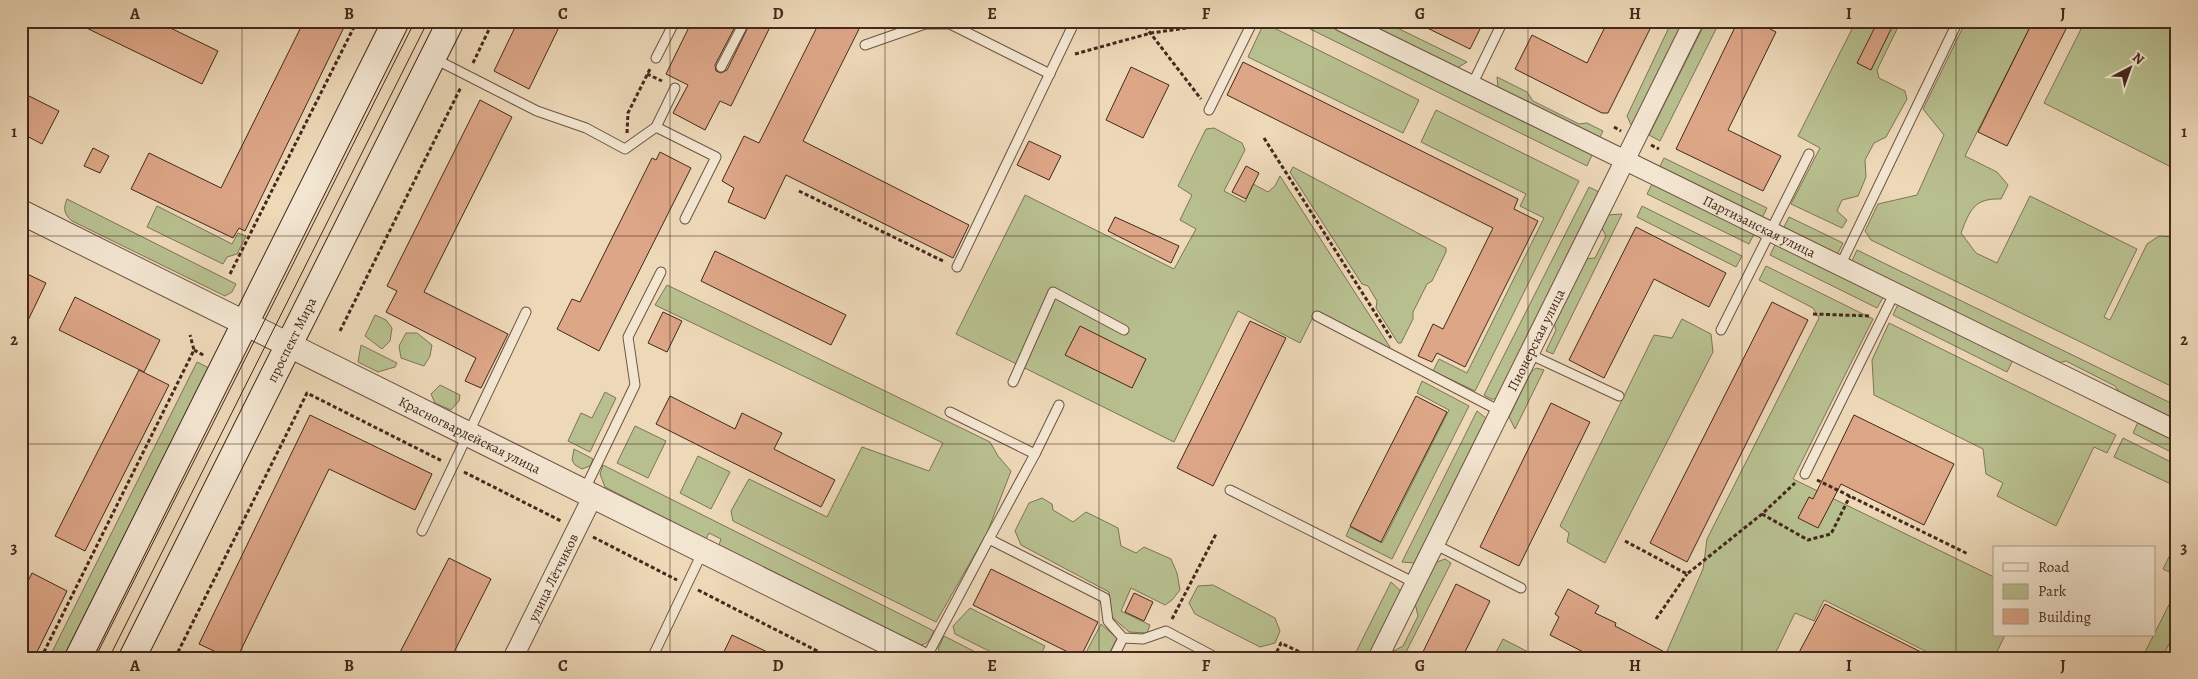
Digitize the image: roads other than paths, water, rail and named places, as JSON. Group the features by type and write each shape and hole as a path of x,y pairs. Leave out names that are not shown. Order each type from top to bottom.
{"main road":[{"path":"78,658 396,21"},
{"name":"проспект Мира","path":"132,658 450,21"}],"street":[{"name":"Партизанская улица","path":"1342,21 2177,431"},
{"name":"Пионерская улица","path":"1378,658 1694,21"},
{"name":"Красногвардейская улица","path":"21,212 919,658"},
{"name":"улица Лётчиков","path":"513,658 588,494"}],"lane":[{"path":"656,58 675,21"},
{"path":"721,67 745,21"},
{"path":"957,267 1075,21"},
{"path":"1209,110 1254,21"},
{"path":"1472,86 1503,21"},
{"path":"1840,266 1958,21"},
{"path":"865,45 925,24 950,24 1050,74"},
{"path":"432,58 537,111 586,128 625,149 656,127 675,88"},
{"path":"656,127 716,157 685,219"},
{"path":"1721,330 1809,154"},
{"path":"588,494 635,385 628,338 661,272"},
{"path":"1013,382 1053,292 1124,330"},
{"path":"1805,474 1895,292"},
{"path":"422,531 526,312"},
{"path":"1317,316 1500,411"},
{"path":"1529,354 1618,396"},
{"path":"926,658 1035,454 1059,405"},
{"path":"950,412 1035,454"},
{"path":"1230,490 1415,583"},
{"path":"989,539 1105,598 1108,621 1123,638 1143,639 1166,631 1217,658"},
{"path":"1434,544 1521,588"},
{"path":"652,658 704,551"},
{"path":"1113,658 1123,638"}],"tram line":[{"path":"95,658 415,21"},
{"path":"109,658 428,21"}]}
